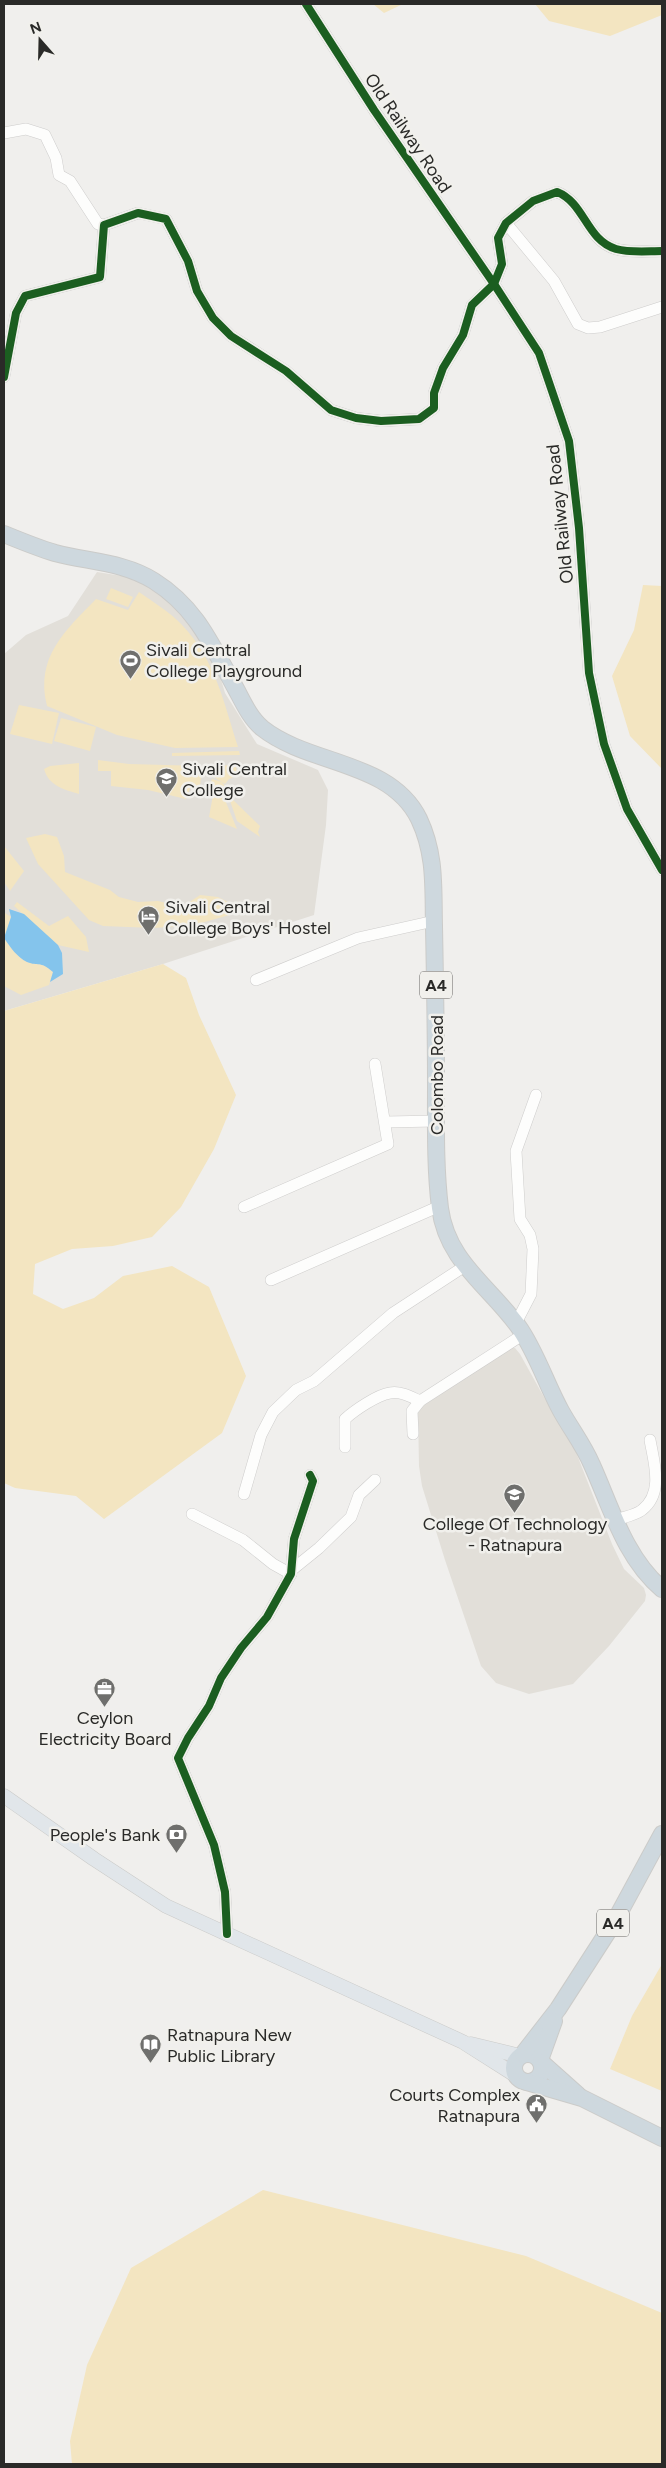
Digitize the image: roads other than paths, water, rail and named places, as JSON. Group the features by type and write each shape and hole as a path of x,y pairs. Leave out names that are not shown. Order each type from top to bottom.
{"highway":[{"name":"Colombo Road","path":"4,522 31,544"},
{"name":"Colombo Road","path":"4,534 55,553 128,568 156,582 196,618 210,639 252,717 262,728 298,750 374,775 405,797 418,818 428,842 435,887 436,1121 440,1206 446,1235 465,1266 520,1329 561,1411 590,1459 634,1557 651,1580 662,1589"},
{"name":"A4","path":"521,2055 558,2009 616,1919 662,1834"},
{"name":"A4","path":"541,2061 558,2009"},
{"path":"582,2098 534,2055 521,2055 514,2063 521,2079 582,2098 662,2138"},
{"path":"521,2079 540,2076 541,2061"}],"main road":[{"path":"4,1796 94,1860 166,1906 463,2042 521,2079"},
{"path":"463,2042 521,2055"}],"street":[{"name":"Old Railway Road","path":"306,4 374,110 494,284 539,353 569,441 580,528 591,682 604,744 627,808 662,870"},
{"path":"4,133 26,129 45,135 56,158 59,175 70,182 98,224 104,225 138,213 166,220 188,261 197,291 213,318 231,336 286,371 331,410 356,418 381,421 419,419 434,408 434,393 444,368 464,334 472,305 494,284 502,264 498,238 506,223 533,201 557,192 566,195 578,208 589,228 602,242 617,249 662,252"},
{"path":"506,223 554,281 578,324 588,328 600,327 662,308"},
{"path":"4,377 16,313 25,296 100,277 104,225"},
{"path":"256,980 358,938 434,922"},
{"path":"244,1208 388,1144 386,1122 375,1064"},
{"path":"413,1434 412,1411 420,1401 520,1329 531,1294 533,1249 530,1235 520,1219 516,1151 536,1095"},
{"path":"386,1122 436,1121"},
{"path":"272,1280 440,1206"},
{"path":"244,1494 261,1435 273,1412 296,1390 314,1381 393,1313 465,1266"},
{"path":"345,1447 345,1419 355,1410 390,1393 407,1394 420,1401"},
{"path":"616,1520 641,1511 652,1500 656,1476 650,1440"},
{"path":"292,1571 294,1540 313,1481 310,1475"},
{"path":"226,1934 225,1892 214,1845 178,1758 188,1738 209,1706 221,1678 240,1648 267,1618 292,1571 351,1517 359,1495 375,1480"},
{"path":"192,1514 243,1540 273,1564 292,1571"}],"water":[{"path":"9,909 24,914 58,945 62,953 63,974 50,982 53,972 42,965 27,962 14,952 4,938 11,917"}],"place":[{"name":"Sivali Central College Playground","path":"130,679"},
{"name":"Sivali Central College","path":"166,798"},
{"name":"Sivali Central College Boys' Hostel","path":"149,936"},
{"name":"College Of Technology - Ratnapura","path":"515,1513"},
{"name":"Ceylon Electricity Board","path":"105,1707"},
{"name":"People's Bank","path":"176,1854"},
{"name":"Ratnapura New Public Library","path":"151,2064"},
{"name":"Courts Complex Ratnapura","path":"536,2124"}]}
